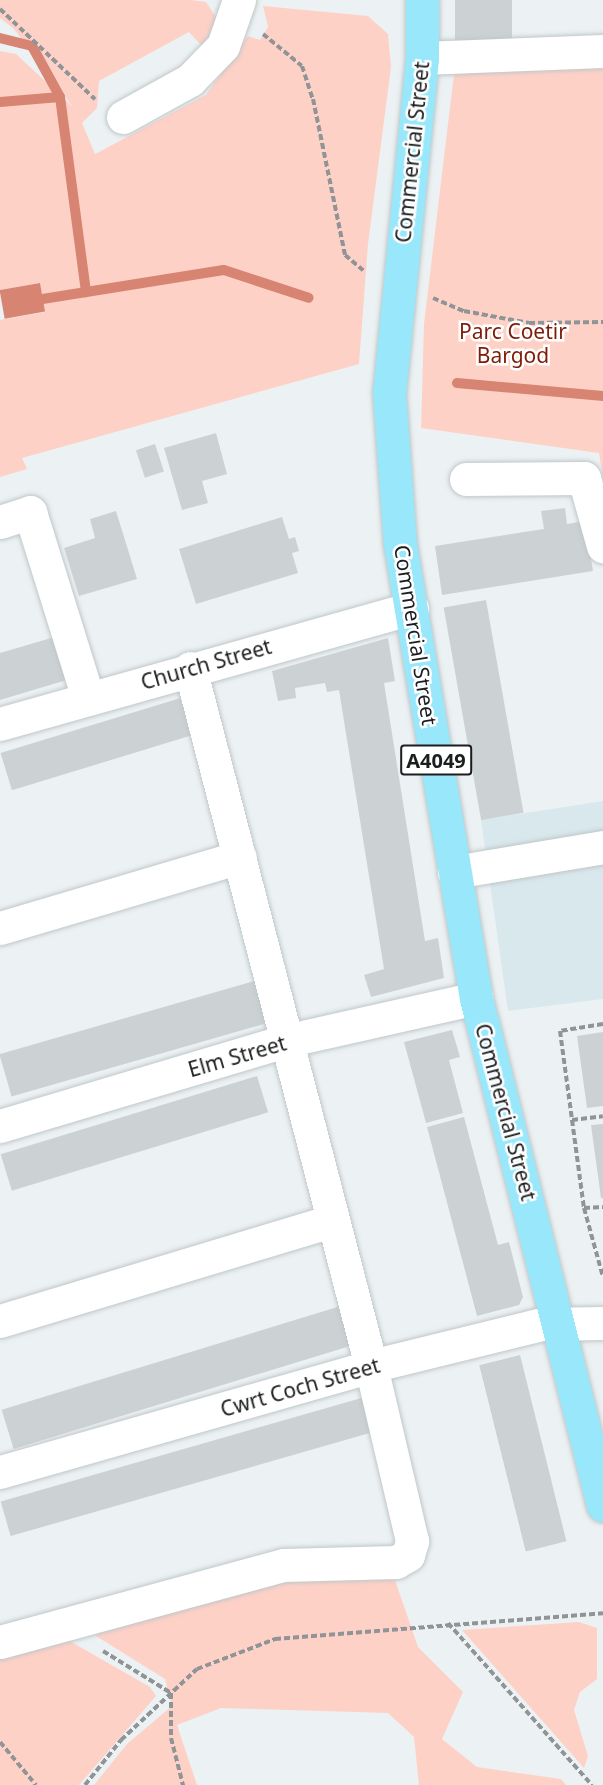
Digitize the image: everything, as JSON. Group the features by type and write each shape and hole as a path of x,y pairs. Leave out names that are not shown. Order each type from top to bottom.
{"main road":[{"name":"Commercial Street","path":"422,0 422,58 389,392 400,544 476,998 560,1323 603,1505"}],"street":[{"path":"123,117 190,80 223,46 237,9"},
{"path":"422,58 603,51"},
{"path":"466,479 584,478 603,546"},
{"path":"0,522 30,512 88,698"},
{"name":"Church Street","path":"0,724 190,668 412,608"},
{"path":"0,1642 284,1565 396,1562 408,1555 412,1541 371,1366 190,668"},
{"path":"454,872 603,847"},
{"path":"0,928 240,857"},
{"name":"Elm Street","path":"0,1126 285,1041 476,998"},
{"path":"0,1321 332,1221"},
{"name":"Cwrt Coch Street","path":"0,1472 371,1366 542,1324 603,1323"}],"path":[{"path":"0,9 21,25 87,94 123,117"},
{"path":"237,9 278,42 302,66 313,99 345,255 372,275"},
{"path":"427,296 464,311 529,323 603,322"},
{"path":"603,1024 560,1031 584,1208 603,1277"},
{"path":"572,1120 603,1116"},
{"path":"584,1208 603,1207"},
{"path":"85,1785 121,1740 197,1669 275,1639 448,1623 603,1613"},
{"path":"71,1621 92,1644 171,1693"},
{"path":"448,1623 592,1785"},
{"path":"171,1693 171,1738 183,1785"},
{"path":"0,1742 36,1785"}],"shaded area":[{"path":"40,283 45,312 5,319 0,290"},
{"path":"603,801 603,999 508,1011 481,820"}],"green space":[{"path":"0,0 191,0 206,2 220,23 215,37 201,45 189,32 99,81 97,108 82,123 95,154 206,95 248,36 260,40 268,27 263,6 368,16 388,34 391,67 368,244 359,364 22,458 27,469 0,477 0,320 45,312 40,283 0,290 0,51 16,54 73,107 14,29 0,18"},
{"name":"Parc Coetir Bargod","path":"603,65 603,479 599,453 421,428 424,324 454,74"},
{"path":"282,1578 395,1580 418,1647 463,1692 442,1739 477,1767 561,1779 566,1785 419,1785 414,1737 388,1713 221,1708 177,1725 197,1785 94,1785 127,1744 172,1706 165,1679 96,1636 103,1625"},
{"path":"579,1622 597,1628 597,1679 580,1692 574,1710 588,1756 584,1768 462,1630"},
{"path":"61,1636 150,1687 156,1696 79,1785 0,1785 0,1652"}],"building":[{"path":"455,0 512,0 512,43 455,43"},
{"path":"216,433 227,474 202,481 208,503 182,510 164,448"},
{"path":"155,444 164,472 145,478 136,450"},
{"path":"565,508 567,524 585,521 593,571 442,595 435,546 544,529 541,511"},
{"path":"116,511 137,579 79,596 64,548 95,538 90,519"},
{"path":"282,517 289,539 295,537 299,551 292,553 298,573 196,604 179,549"},
{"path":"486,600 524,813 481,820 444,607"},
{"path":"58,636 70,679 0,700 0,653"},
{"path":"388,638 395,681 384,683 425,941 438,938 444,978 371,997 364,975 384,969 339,690 327,692 325,683 295,688 296,698 278,701 272,671"},
{"path":"187,696 198,733 12,790 1,753"},
{"path":"258,980 270,1022 12,1096 0,1054"},
{"path":"452,1030 460,1057 449,1060 463,1113 426,1123 404,1042"},
{"path":"603,1032 603,1106 587,1108 577,1036"},
{"path":"257,1076 268,1112 12,1191 1,1154"},
{"path":"464,1117 498,1245 509,1242 523,1297 519,1305 477,1316 427,1127"},
{"path":"603,1124 603,1198 601,1198 591,1125"},
{"path":"344,1305 356,1344 14,1449 2,1410"},
{"path":"520,1355 566,1541 526,1551 479,1365"},
{"path":"365,1397 375,1432 11,1536 1,1501"}],"waterway":[{"path":"0,38 32,46 60,97 86,292"},
{"path":"0,102 60,97"},
{"path":"30,301 224,270 309,298"},
{"path":"457,383 603,396"}]}
